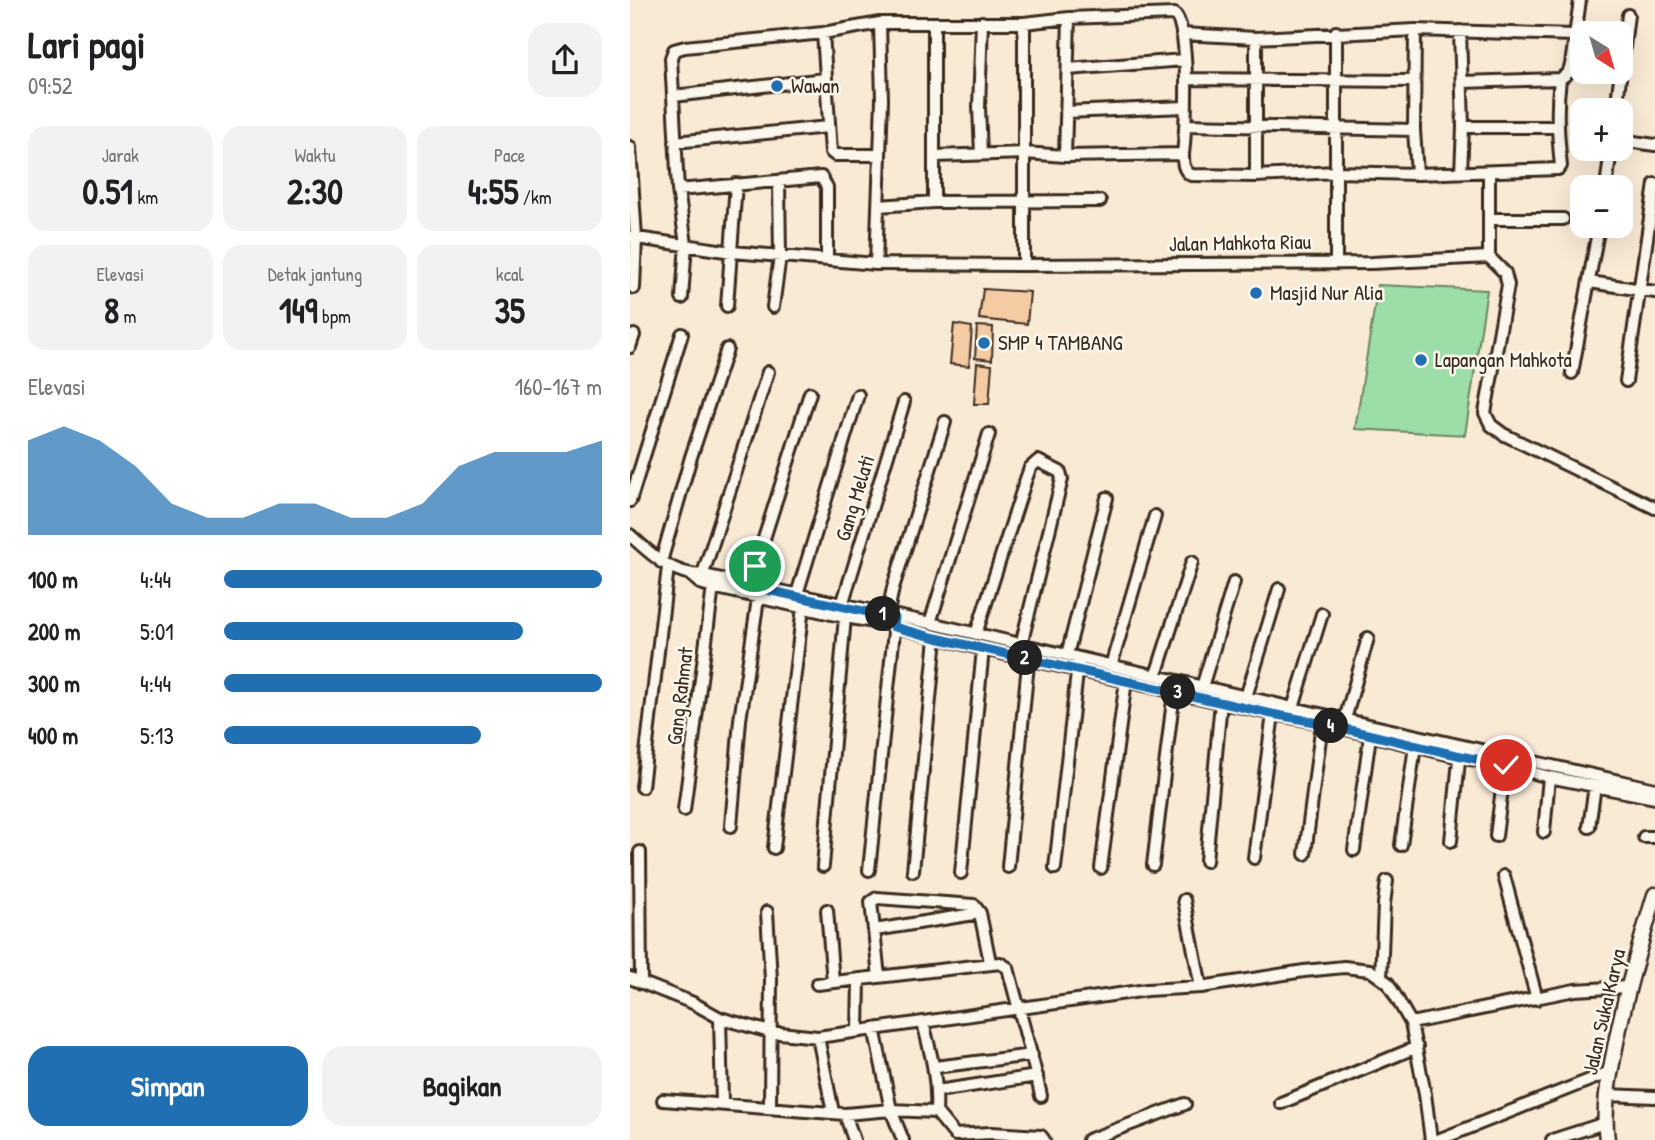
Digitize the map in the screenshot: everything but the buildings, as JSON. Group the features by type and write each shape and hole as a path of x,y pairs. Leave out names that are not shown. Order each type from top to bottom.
{"main road":[{"name":"Jalan Suka Karya","path":"1607,1140 1605,1123 1610,1072 1627,987 1655,895"}],"street":[{"path":"1576,21 1580,0"},
{"path":"682,298 686,244 678,190 671,58 674,50 685,47 823,33 880,23 1024,23 1069,18 1174,14 1181,22 1186,79 1183,166 1191,175 1256,176 1336,172 1417,174 1558,169 1561,166 1556,127 1560,79"},
{"path":"1618,98 1628,15"},
{"path":"1065,156 1069,18"},
{"path":"981,154 979,107 982,22"},
{"path":"876,264 880,155 880,23"},
{"path":"933,23 934,202"},
{"path":"1024,23 1024,265"},
{"path":"1182,34 1256,38 1415,30 1570,34"},
{"path":"1415,30 1414,130 1417,174"},
{"path":"1460,31 1463,127 1461,172"},
{"path":"1336,32 1336,262"},
{"path":"823,33 831,152 835,155 880,155"},
{"path":"1256,38 1256,176"},
{"path":"1068,69 1184,60"},
{"path":"1462,82 1560,79 1568,72 1570,65"},
{"path":"673,96 825,79"},
{"path":"1186,79 1414,81"},
{"path":"1066,112 1185,107"},
{"path":"1186,125 1414,130"},
{"path":"676,142 828,127"},
{"path":"1463,127 1556,127"},
{"path":"1633,142 1655,145"},
{"path":"630,147 634,288"},
{"path":"935,156 1025,153 1065,156 1183,154"},
{"path":"1489,172 1489,257 1505,273 1508,285 1485,413 1490,425 1503,434 1655,508"},
{"path":"678,190 821,177 827,187 827,259"},
{"path":"774,307 780,256 779,182"},
{"path":"727,306 736,184"},
{"path":"1626,381 1655,184"},
{"path":"879,206 934,202 1100,201"},
{"path":"1490,219 1563,219"},
{"name":"Jalan Mahkota Riau","path":"633,237 732,252 876,264 1372,263 1489,257"},
{"path":"1572,373 1597,238"},
{"path":"1590,282 1655,292"},
{"path":"630,501 682,334"},
{"path":"630,347 634,335"},
{"path":"642,787 664,564 691,457 727,349"},
{"path":"701,579 768,372"},
{"path":"731,826 740,720 756,590 810,393"},
{"path":"797,594 858,395"},
{"name":"Gang Melati","path":"842,605 904,402"},
{"path":"869,870 893,588 946,422"},
{"path":"930,623 989,434"},
{"path":"976,634 1027,475 1038,461 1060,472 1062,479 1027,651 1008,867"},
{"path":"1067,655 1107,498"},
{"path":"1111,666 1155,516"},
{"path":"630,535 664,564 701,579 756,590 803,607 845,617 930,623 976,634 1076,670 1272,714 1298,712 1322,723 1343,724 1370,736 1415,746 1460,751 1549,777 1655,798"},
{"path":"1156,675 1192,562"},
{"path":"701,579 713,587 797,594 842,605 936,638 983,649 1067,655 1460,751 1655,789"},
{"path":"1202,687 1234,582"},
{"name":"Gang Rahmat","path":"684,810 713,587"},
{"path":"1246,697 1279,589"},
{"path":"774,848 803,607"},
{"path":"1298,712 1322,614"},
{"path":"822,866 845,617"},
{"path":"913,871 936,638"},
{"path":"1343,724 1368,638"},
{"path":"961,873 983,649"},
{"path":"1055,868 1076,670 1080,658"},
{"path":"1101,868 1126,680"},
{"path":"1153,864 1174,692"},
{"path":"1206,861 1221,702"},
{"path":"1254,858 1272,714"},
{"path":"1305,854 1322,723"},
{"path":"1354,850 1370,736"},
{"path":"1401,845 1415,746"},
{"path":"1451,841 1460,751"},
{"path":"1496,836 1506,765"},
{"path":"1544,832 1549,777"},
{"path":"1589,827 1595,786"},
{"path":"640,852 635,980 693,1003 720,1018 770,1032 818,1037 1147,990 1201,987 1248,978 1344,967 1370,970 1388,983 1411,1023 1431,1140"},
{"path":"1504,876 1537,999"},
{"path":"1381,978 1387,881"},
{"path":"879,977 871,902 877,898 971,903 980,913 990,962"},
{"path":"1184,900 1201,987"},
{"path":"827,910 833,982"},
{"path":"767,912 771,979 770,1106"},
{"path":"875,930 980,913"},
{"path":"817,984 990,962 1000,963 1008,968 1041,1096"},
{"path":"858,1031 859,979"},
{"path":"1411,1023 1575,990 1627,987"},
{"path":"720,1018 722,1103"},
{"path":"923,1023 935,1067 936,1112 956,1137 1041,1136 1044,1140"},
{"path":"874,1028 891,1110 903,1140"},
{"path":"818,1037 839,1113 854,1140"},
{"path":"1281,1103 1417,1048"},
{"path":"935,1067 1032,1055"},
{"path":"1438,1140 1610,1072"},
{"path":"937,1091 1037,1076"},
{"path":"1607,1095 1655,1097"},
{"path":"663,1100 839,1113 891,1110 936,1112"},
{"path":"1088,1140 1108,1136 1185,1104"},
{"path":"1552,1140 1605,1123"}],"green space":[{"name":"Lapangan Mahkota","path":"1378,285 1487,290 1465,435 1355,429"}],"place":[{"name":"Wawan","path":"777,86"},
{"name":"Masjid Nur Alia","path":"1256,293"},
{"name":"SMP 4 TAMBANG","path":"984,343"},
{"name":"Lapangan Mahkota","path":"1421,360"}],"route":[{"path":"755,566 749,586 828,601 895,618 894,627 1272,714 1322,723 1459,757 1506,765"}]}
